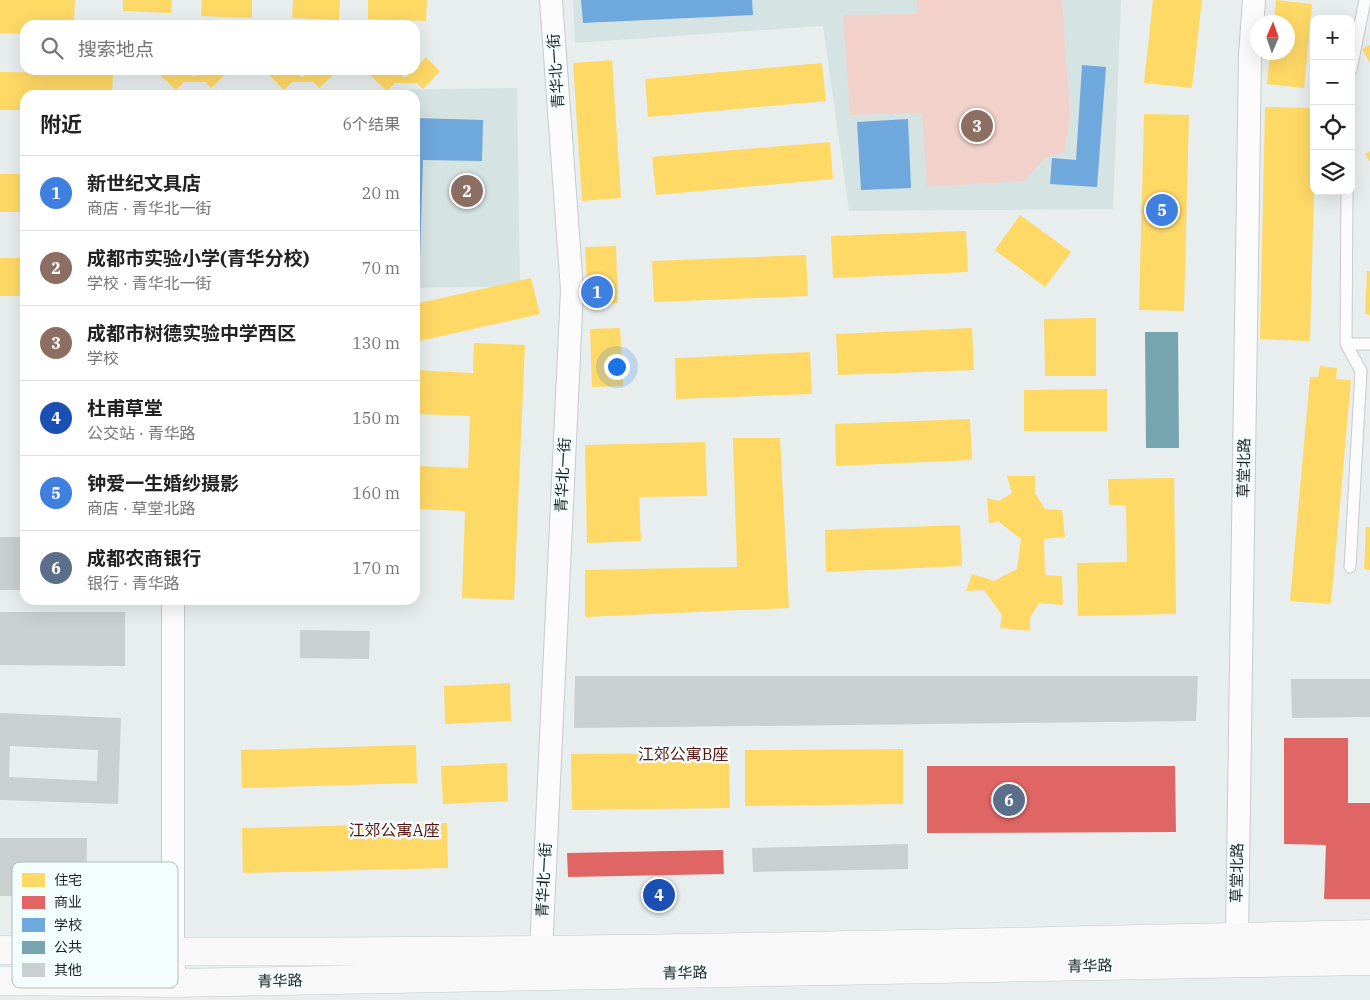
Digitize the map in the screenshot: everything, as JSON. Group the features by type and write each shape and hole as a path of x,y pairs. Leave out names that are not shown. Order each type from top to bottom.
{"main road":[{"name":"青华路","path":"178,952 541,951 1370,934"},
{"name":"青华路","path":"178,983 1370,961"}],"street":[{"name":"青华北一街","path":"541,951 572,290 551,0"},
{"name":"草堂北路","path":"1236,937 1250,55 1254,0"},
{"path":"173,605 173,862"}],"lane":[{"path":"1353,60 1365,0"},
{"path":"1347,195 1346,344 1360,371 1350,567"},
{"path":"1346,344 1370,344"},
{"path":"1358,423 1370,423"}],"shaded area":[{"path":"573,0 1121,0 1113,209 849,211 823,26 575,43"},
{"path":"917,0 1062,0 1070,117 1064,152 1045,158 1024,181 927,187 922,113 850,115 843,15 918,14"},
{"path":"517,88 520,286 420,288 420,90 366,90"}],"building: 住宅":[{"path":"0,0 75,0 74,20 20,20 20,34 0,33"},
{"path":"123,0 172,0 171,13 123,11"},
{"path":"202,0 252,0 252,18 201,16"},
{"path":"293,0 340,0 339,20 292,18"},
{"path":"368,0 427,0 426,21 368,19"},
{"path":"1153,0 1202,0 1192,88 1144,83"},
{"path":"1276,0 1312,4 1304,88 1267,84 1269,60 1295,60 1295,15 1275,15"},
{"path":"1370,45 1370,63 1362,49"},
{"path":"426,57 440,71 423,89 417,83 395,83 386,90 370,75 402,75 405,78 408,75 420,75 420,63"},
{"path":"612,60 621,198 582,201 573,63"},
{"path":"822,63 826,101 648,117 645,79"},
{"path":"0,72 20,72 20,75 113,75 112,90 20,90 20,110 0,110"},
{"path":"160,75 192,75 194,77 196,75 225,75 211,88 206,82 184,82 176,90"},
{"path":"269,75 299,75 302,78 305,75 333,75 319,88 314,82 292,82 284,90"},
{"path":"1265,107 1310,108 1310,195 1314,195 1310,341 1260,339"},
{"path":"1144,114 1189,115 1184,311 1139,310"},
{"path":"830,142 833,179 656,195 652,157"},
{"path":"1370,151 1370,162 1365,154"},
{"path":"0,174 20,174 20,212 0,212"},
{"path":"1020,215 1071,252 1045,287 995,250"},
{"path":"966,231 968,272 833,278 831,236"},
{"path":"616,246 618,303 588,305 585,247"},
{"path":"806,255 808,296 654,302 652,261"},
{"path":"0,258 20,258 20,296 0,296"},
{"path":"1367,271 1370,271 1370,315 1365,314"},
{"path":"531,278 540,314 420,341 420,303"},
{"path":"1096,318 1096,376 1045,376 1044,319"},
{"path":"620,328 623,386 592,387 590,329"},
{"path":"972,328 974,370 838,375 836,334"},
{"path":"474,343 525,345 514,600 462,598 465,511 420,509 420,466 468,468 470,416 420,414 420,370 473,373"},
{"path":"810,352 812,394 676,399 675,358"},
{"path":"1320,366 1337,368 1336,379 1351,380 1331,604 1290,601 1310,377 1318,377"},
{"path":"1107,389 1107,431 1024,431 1024,390"},
{"path":"970,419 972,460 836,466 835,424"},
{"path":"733,438 780,438 789,608 585,617 585,570 737,567"},
{"path":"705,442 707,496 639,497 641,541 587,543 585,445"},
{"path":"1007,476 1035,476 1035,493 1045,509 1062,510 1065,537 1044,539 1045,575 1062,576 1063,605 1039,603 1030,618 1030,631 1000,628 1002,615 984,590 966,591 972,574 994,581 1017,569 1021,539 998,521 989,524 987,498 999,501 1012,493"},
{"path":"1174,478 1176,614 1078,616 1077,563 1127,562 1126,505 1109,505 1108,479"},
{"path":"960,525 962,566 826,572 825,530"},
{"path":"1366,527 1370,527 1370,570 1364,569"},
{"path":"510,683 511,721 445,724 444,686"},
{"path":"416,745 417,783 242,788 241,750"},
{"path":"903,749 903,804 745,806 745,750"},
{"path":"729,753 730,808 572,810 571,754"},
{"path":"507,763 508,801 443,804 441,766"},
{"path":"447,823 448,868 243,873 242,828"}],"building: 商业":[{"path":"1284,738 1348,738 1348,803 1370,803 1370,899 1324,899 1326,845 1284,844"},
{"path":"927,766 1175,766 1176,832 927,833"},
{"path":"723,850 724,874 568,877 567,853"}],"building: 学校":[{"path":"581,0 752,0 753,15 583,23"},
{"path":"1082,65 1106,67 1097,187 1050,184 1052,158 1076,160"},
{"path":"420,118 483,120 482,161 423,160 420,259"},
{"path":"908,119 911,188 861,190 857,122"}],"building: 公共":[{"path":"1145,332 1178,332 1179,448 1146,448"}],"building: 其他":[{"path":"0,537 20,537 20,590 0,590"},
{"path":"0,612 125,612 125,666 0,665"},
{"path":"300,630 370,631 369,659 300,658"},
{"path":"575,676 1198,676 1196,721 574,728"},
{"path":"1291,679 1370,679 1370,717 1292,718"},
{"path":"0,713 121,718 118,804 0,800","holes":["10,746 98,750 97,781 9,777"]},
{"path":"0,838 87,838 87,862 12,862 12,896 0,896"},
{"path":"908,844 908,869 753,872 752,848"}],"place":[{"name":"成都市树德实验中学西区","path":"977,126"},
{"name":"成都市实验小学(青华分校)","path":"467,191"},
{"name":"钟爱一生婚纱摄影","path":"1162,210"},
{"name":"新世纪文具店","path":"597,292"},
{"name":"成都农商银行","path":"1009,800"},
{"name":"杜甫草堂","path":"659,895"}],"district":[{"name":"江郊公寓B座","path":"683,754"},
{"name":"江郊公寓A座","path":"394,830"}]}
